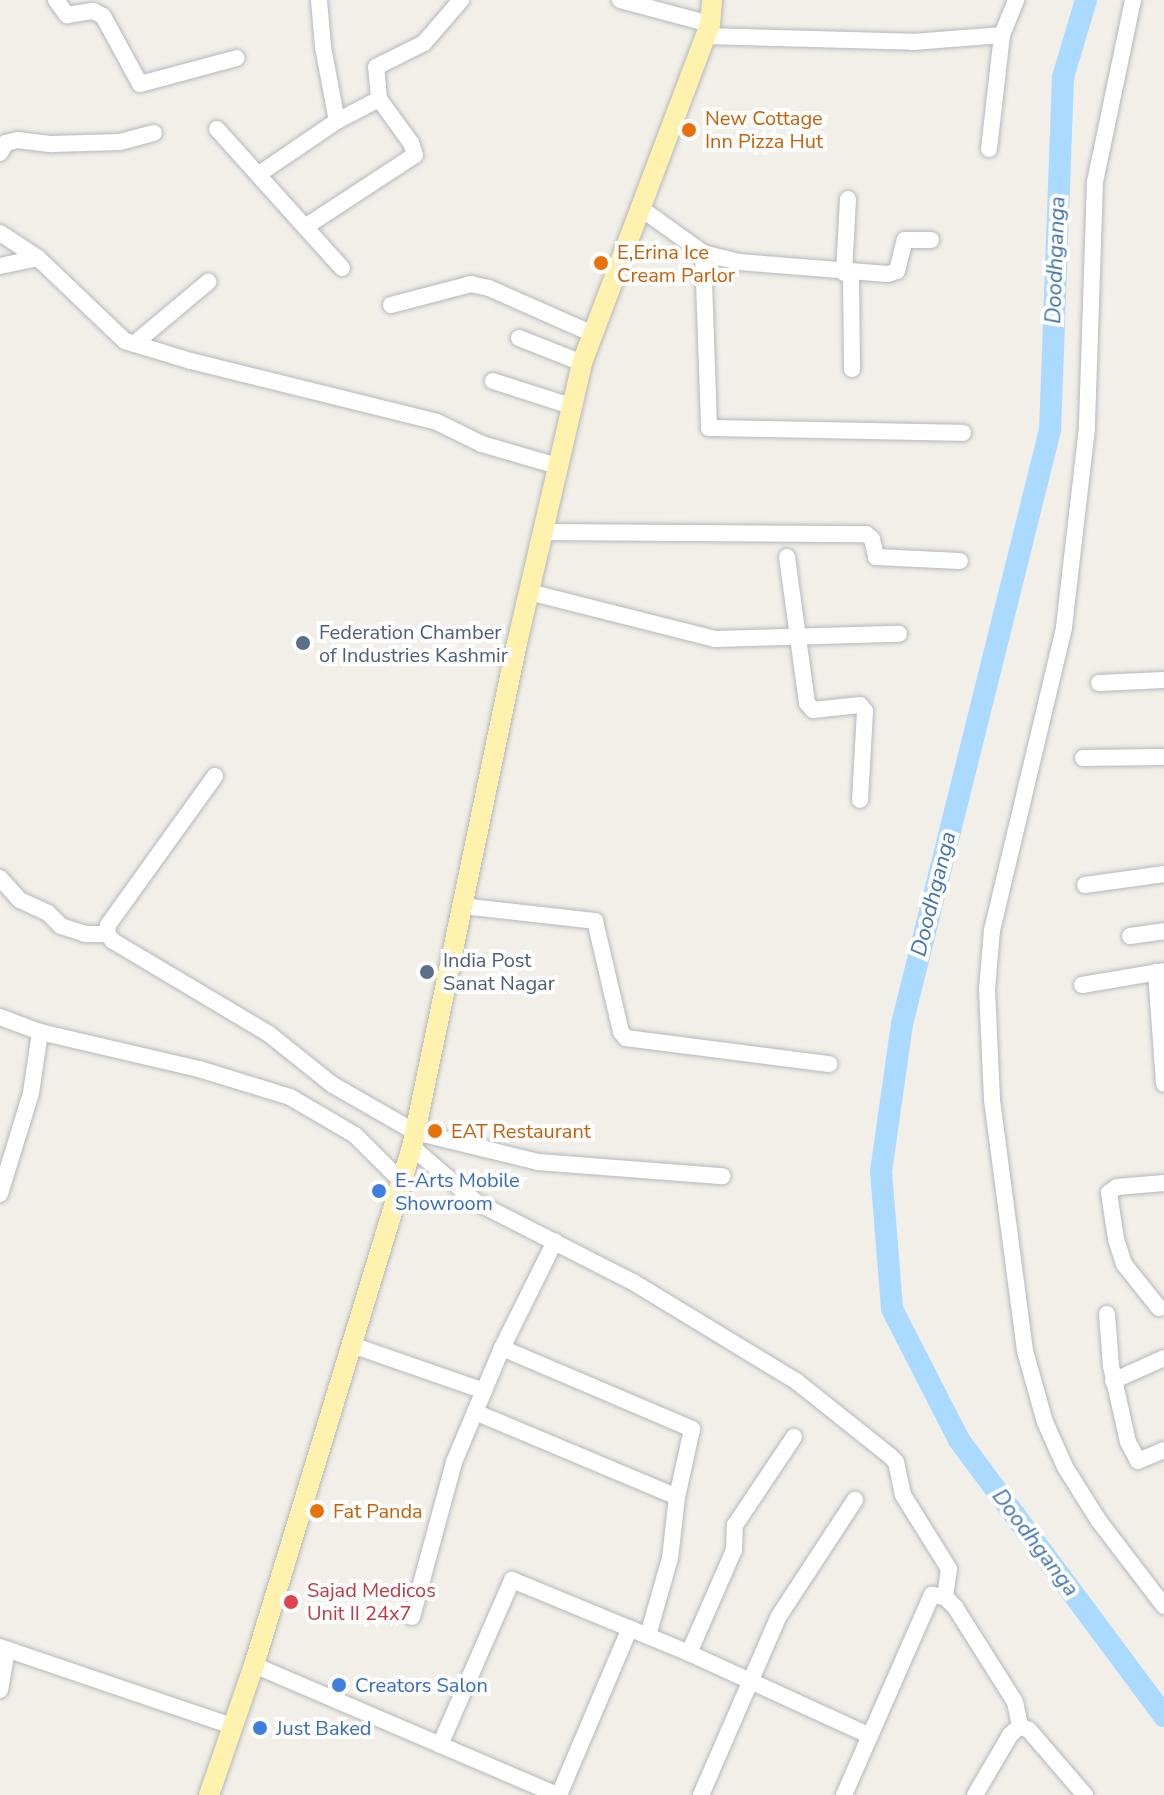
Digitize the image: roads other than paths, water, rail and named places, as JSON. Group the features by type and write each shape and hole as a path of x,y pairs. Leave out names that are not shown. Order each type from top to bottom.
{"main road":[{"path":"209,1795 254,1665 402,1182 529,592 582,363 707,30 712,0"}],"street":[{"path":"56,0 67,15 93,11 103,16 140,84 237,58"},
{"path":"319,0 323,47 337,121"},
{"path":"305,227 413,158 411,143 379,99 376,67 424,43 461,0"},
{"path":"620,0 707,30 913,42 1002,35"},
{"path":"989,149 994,82 1002,35 1016,0"},
{"path":"1133,0 1095,182 1087,428 1064,628 992,930 987,989 992,1100 1025,1351 1045,1422 1065,1467 1099,1521 1164,1606"},
{"path":"259,174 337,121 379,99"},
{"path":"217,129 342,268"},
{"path":"0,153 10,141 120,142 154,133"},
{"path":"848,199 852,369"},
{"path":"639,207 703,253 739,262 848,273 893,273 897,271 905,240 931,240"},
{"path":"0,233 38,258 112,330 134,344 437,422 482,444 557,466"},
{"path":"703,253 709,428 715,431 963,433"},
{"path":"0,266 38,258"},
{"path":"134,344 208,282"},
{"path":"391,305 471,284 489,288 593,334"},
{"path":"519,338 582,363"},
{"path":"493,381 571,406"},
{"path":"543,532 866,534 872,539 876,557 960,561"},
{"path":"787,557 809,707 857,705 865,711 860,800"},
{"path":"529,592 689,635 715,639 899,634"},
{"path":"1099,683 1164,680"},
{"path":"1083,758 1164,757"},
{"path":"215,776 108,925 107,934 113,941 269,1034 333,1085 413,1139 476,1202 633,1282 796,1381 896,1462 903,1495 949,1569 945,1597"},
{"path":"1085,885 1164,874"},
{"path":"0,878 20,900 48,913 61,926 85,934 107,934"},
{"path":"462,906 588,917 595,921 621,1032 626,1038 829,1064"},
{"path":"1130,936 1164,931"},
{"path":"1082,985 1160,971 1164,1084"},
{"path":"0,1017 40,1032 199,1069 290,1097 355,1135 402,1182"},
{"path":"0,1194 31,1093 40,1032"},
{"path":"413,1139 538,1162 722,1176"},
{"path":"1159,1308 1124,1264 1116,1239 1109,1193 1117,1187 1164,1183"},
{"path":"412,1617 441,1500 502,1348 555,1241"},
{"path":"1107,1314 1113,1381 1122,1426 1135,1459 1143,1460 1164,1450"},
{"path":"352,1345 484,1391"},
{"path":"502,1348 689,1426 692,1436 677,1497 670,1558 648,1635"},
{"path":"1113,1381 1164,1358"},
{"path":"475,1412 677,1497"},
{"path":"689,1653 734,1550 735,1525 794,1437"},
{"path":"701,1795 749,1682 792,1593 855,1500"},
{"path":"440,1745 512,1580 648,1635 870,1736"},
{"path":"844,1795 927,1600 938,1594 955,1607 1015,1702 1020,1726"},
{"path":"254,1665 558,1795 630,1628"},
{"path":"0,1690 4,1648 232,1726"},
{"path":"975,1795 1010,1735 1020,1726"},
{"path":"1020,1726 1029,1730 1085,1795"}],"waterway":[{"name":"Doodhganga","path":"1086,0 1063,77 1050,430 902,1024 881,1171 892,1309 959,1440 1164,1716"}],"place":[{"name":"New Cottage Inn Pizza Hut","path":"689,130"},
{"name":"E,Erina Ice Cream Parlor","path":"601,263"},
{"name":"Federation Chamber of Industries Kashmir","path":"303,643"},
{"name":"India Post Sanat Nagar","path":"427,972"},
{"name":"EAT Restaurant","path":"435,1131"},
{"name":"E-Arts Mobile Showroom","path":"379,1191"},
{"name":"Fat Panda","path":"317,1511"},
{"name":"Sajad Medicos Unit II 24x7","path":"291,1602"},
{"name":"Creators Salon","path":"339,1685"},
{"name":"Just Baked","path":"260,1728"}]}
